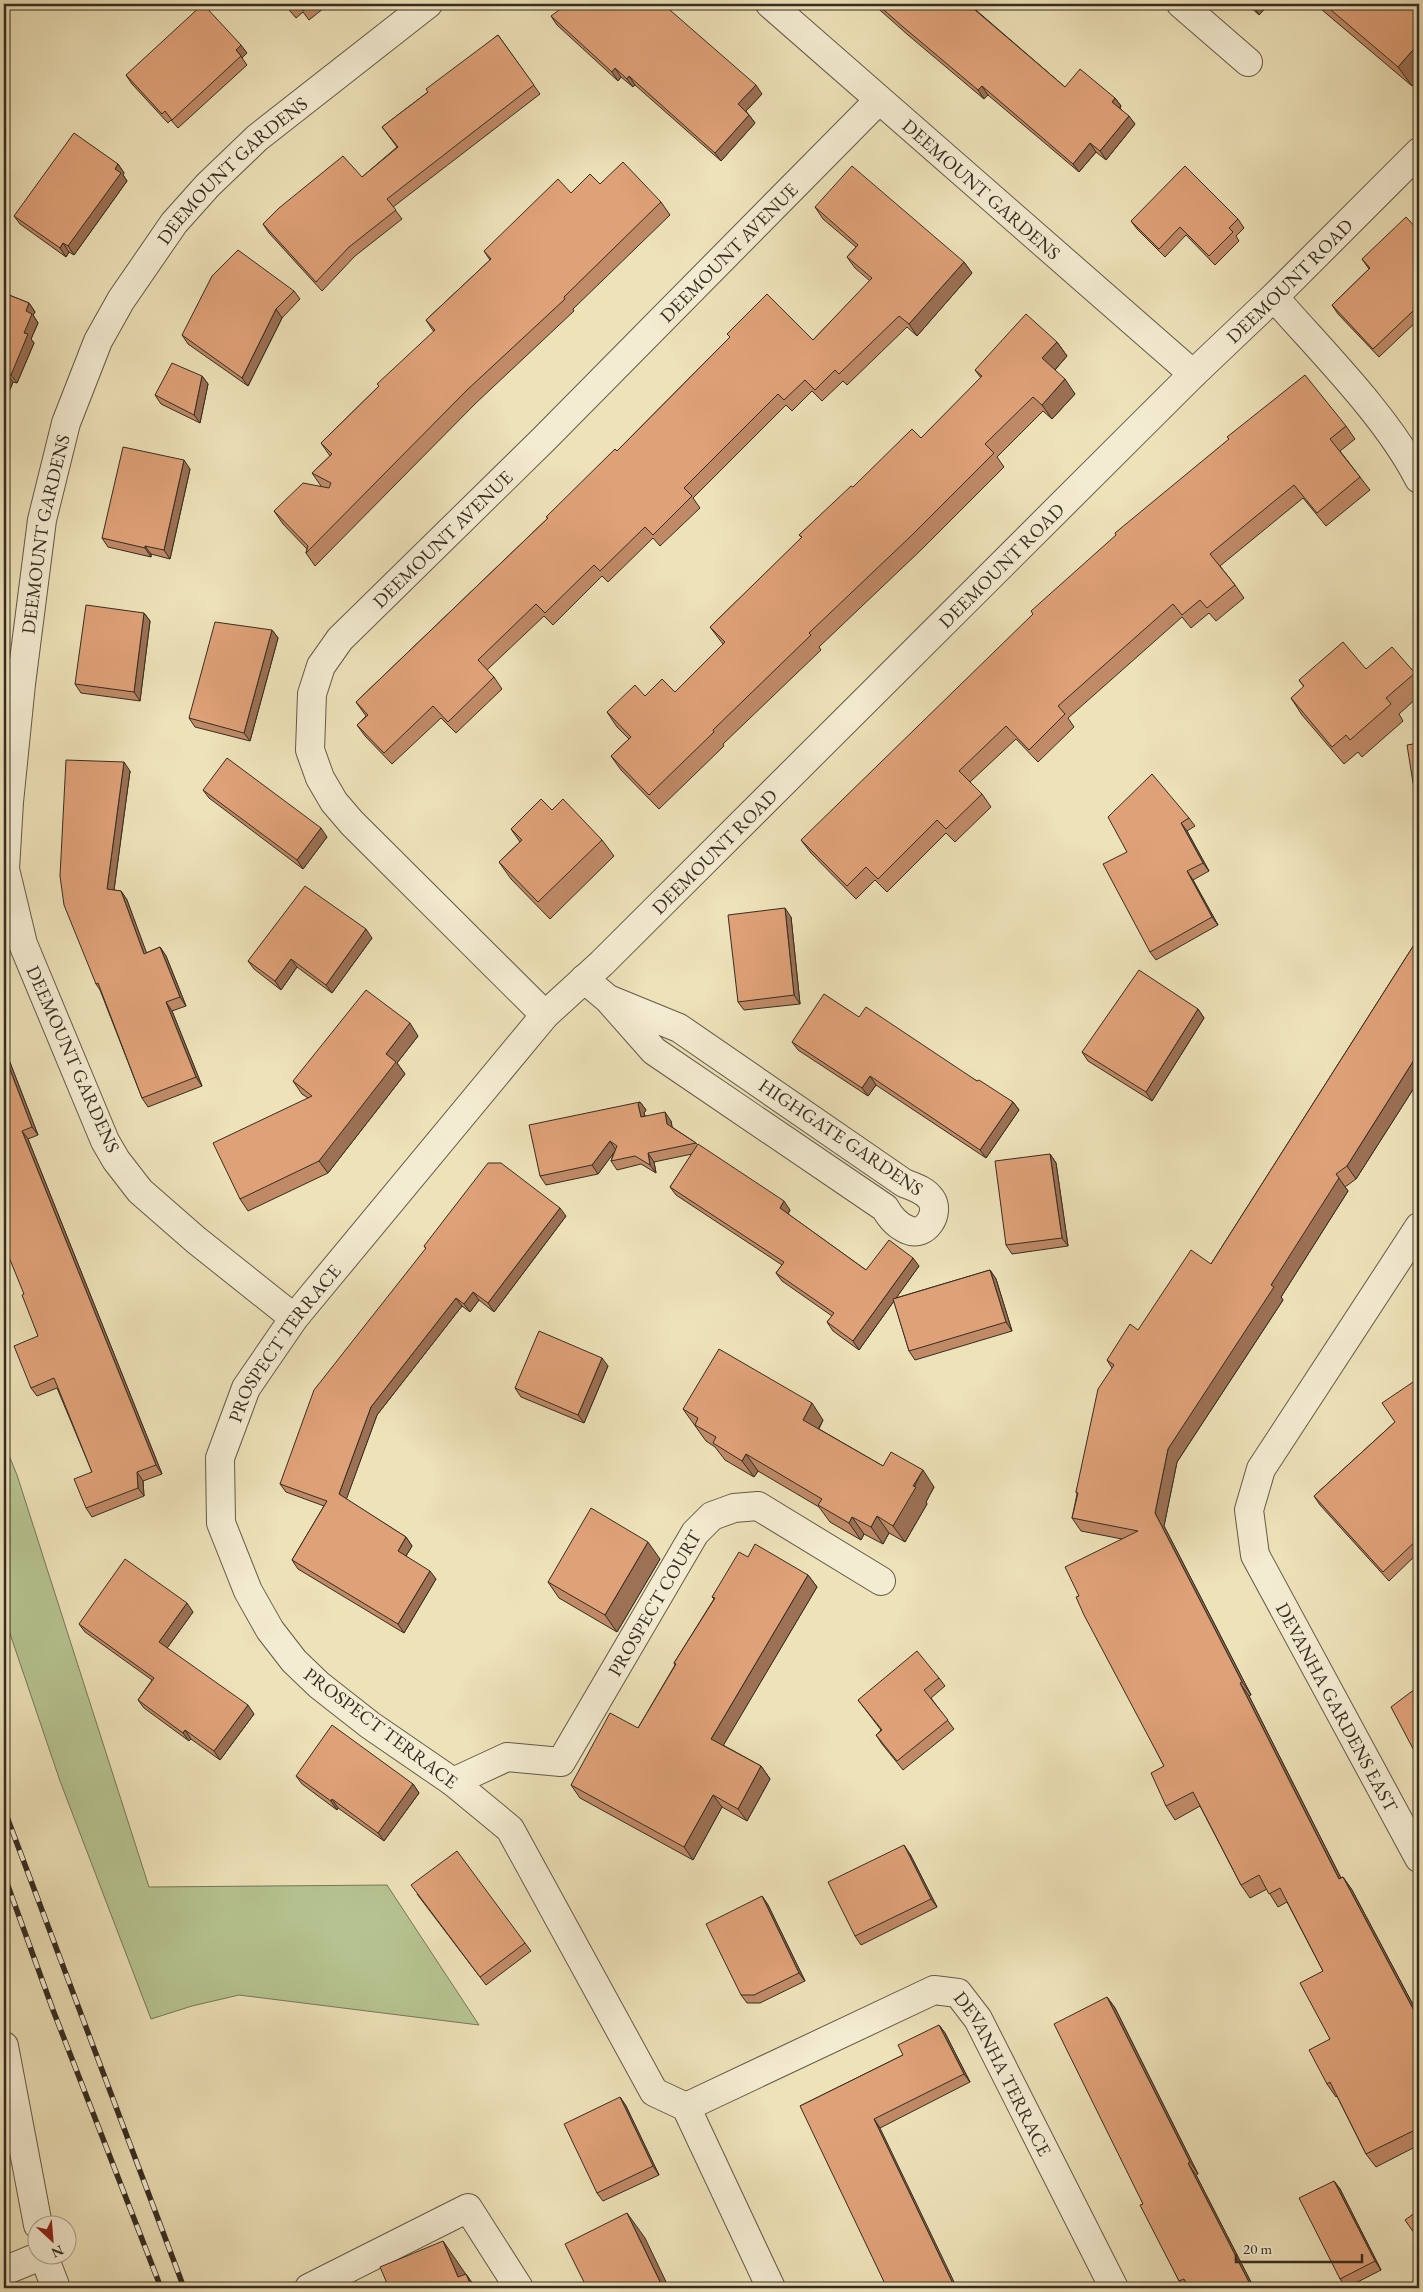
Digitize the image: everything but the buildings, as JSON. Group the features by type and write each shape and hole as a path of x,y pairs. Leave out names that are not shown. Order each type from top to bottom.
{"street":[{"name":"DEEMOUNT GARDENS","path":"294,1318 196,1240 140,1191 116,1160 105,1141 37,980 15,918 4,869 9,802 42,520 66,423 98,341 121,300 148,260 174,224 208,185 257,138 428,4"},
{"name":"DEEMOUNT GARDENS","path":"770,4 1193,374"},
{"path":"1181,4 1248,62"},
{"name":"DEEMOUNT AVENUE","path":"545,1015 352,823 334,802 320,778 310,750 312,694 320,666 340,639 544,439 878,100"},
{"name":"DEEMOUNT ROAD","path":"584,979 1419,152"},
{"path":"1274,297 1366,403 1392,437 1419,479"},
{"name":"PROSPECT TERRACE","path":"584,979 545,1015 294,1318 246,1388 220,1458 221,1523 232,1555 248,1591 266,1622 294,1661 319,1685 370,1725 453,1782 510,1829 654,2092 686,2107"},
{"name":"HIGHGATE GARDENS","path":"584,979 608,999 654,1051 885,1208 892,1218 908,1231 919,1231 929,1224 935,1211 932,1200 923,1191 904,1183 679,1028 608,999"},
{"name":"DEVANHA GARDENS EAST","path":"1419,1227 1261,1469 1249,1510 1256,1555 1419,1858"},
{"name":"PROSPECT COURT","path":"453,1782 507,1756 561,1762 694,1533 712,1516 734,1508 758,1506 881,1581"},
{"name":"DEVANHA TERRACE","path":"686,2107 934,1990 958,1993 978,2019 1114,2288"},
{"path":"4,2046 11,2080 9,2108 35,2214"},
{"path":"686,2107 771,2288"},
{"path":"309,2288 468,2208 519,2288"},
{"path":"4,2271 28,2261"},
{"path":"47,2264 56,2288"}],"green space":[{"path":"4,1443 17,1475 149,1887 387,1885 479,2025 239,1995 192,2006 151,2019 60,1781 4,1616"}],"railway":[{"path":"4,1809 184,2288"},
{"path":"4,1875 53,2010 161,2288"}]}
